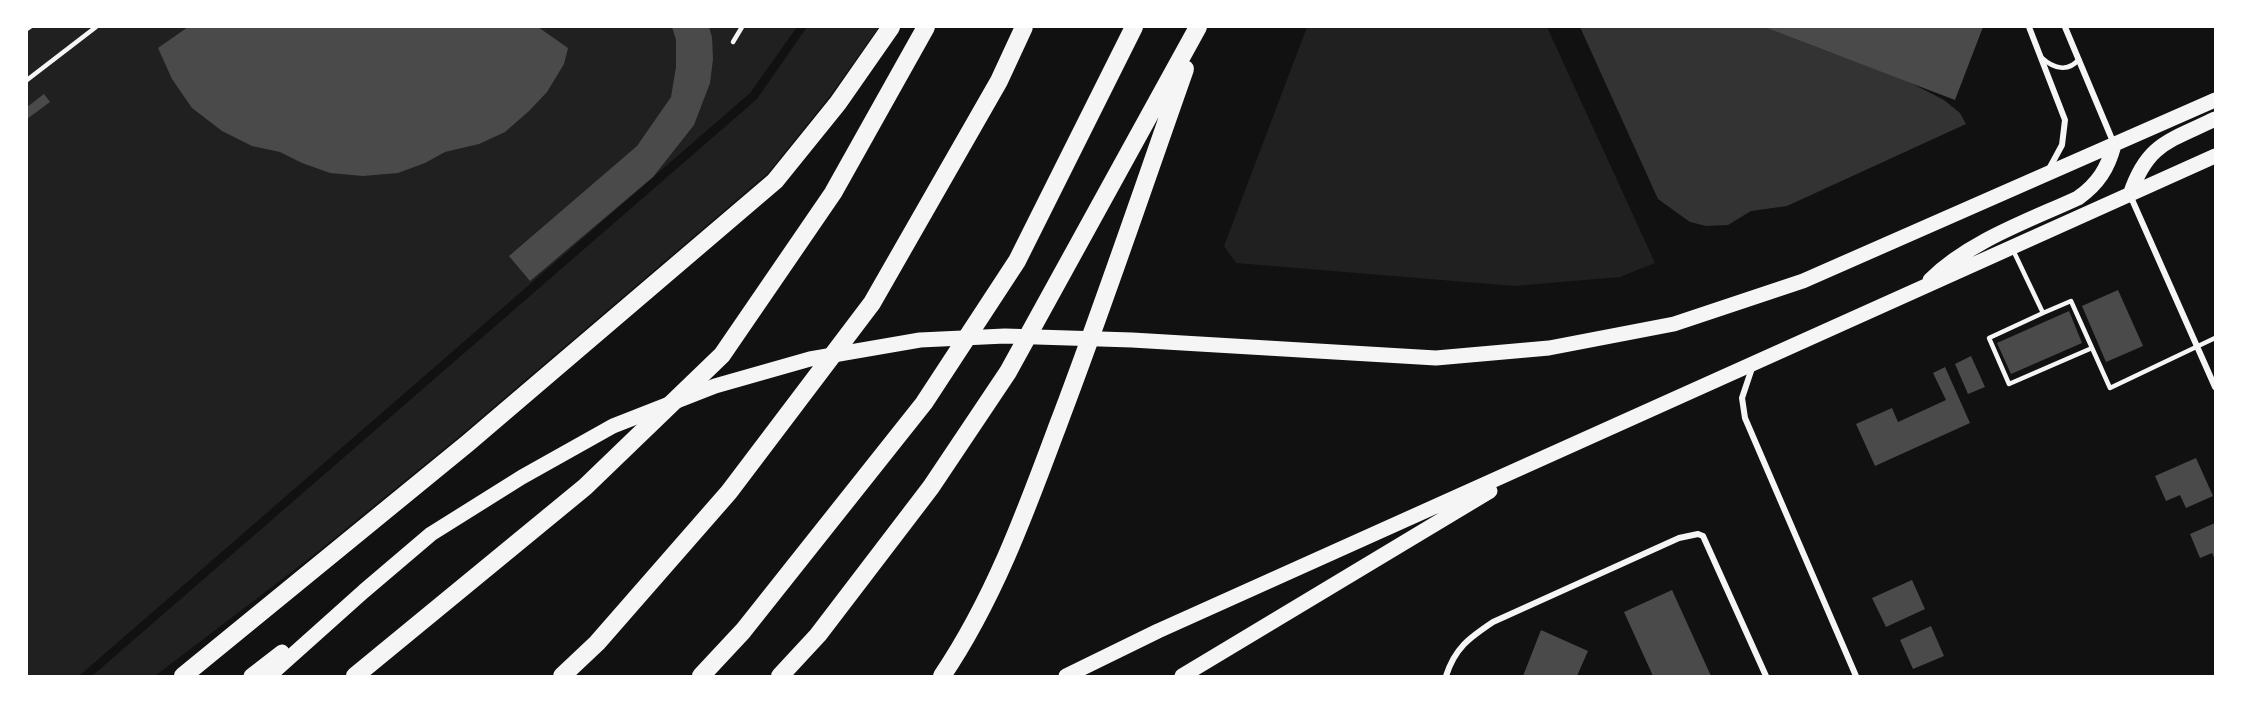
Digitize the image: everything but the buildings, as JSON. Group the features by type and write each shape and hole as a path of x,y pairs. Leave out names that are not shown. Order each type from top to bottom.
{"highway":[{"path":"183,676 468,443 775,181 838,103 891,27"},
{"path":"355,676 585,487 722,355 833,193 926,27"},
{"path":"562,676 597,643 729,492 872,303 999,81 1024,27"},
{"path":"701,676 743,631 924,403 1017,261 1134,27"},
{"path":"780,676 818,635 931,487 1008,372 1199,27"},
{"path":"942,676 958,653 1016,537 1081,363 1199,27"}],"main road":[{"path":"269,676 431,534 522,477 613,426 715,386 810,359 921,340 1005,336 1132,340 1436,358 1549,348 1674,324 1803,280 2215,100"},
{"path":"2130,195 2140,168 2155,150 2166,142 2215,119"},
{"path":"1922,288 1941,269 1963,254 2006,230 2088,192 2104,173 2114,145"},
{"path":"1066,676 1158,631 2215,156"},
{"path":"1182,676 1550,455"},
{"path":"251,676 364,591"}],"street":[{"path":"2029,27 2065,120 2062,145 2046,174"},
{"path":"2066,27 2114,145"},
{"path":"2130,195 2215,387"},
{"path":"1753,365 1742,398 1744,418 1856,676"},
{"path":"1446,676 1451,661 1465,641 1493,622 1678,538 1698,534 1703,536 1766,676"}],"lane":[{"path":"27,80 96,27"},
{"path":"733,42 742,27"},
{"path":"2040,56 2049,63 2062,68 2074,65 2079,59"},
{"path":"2012,248 2043,314"},
{"path":"2092,348 2009,384 1989,338 2071,302 2092,348 2110,388 2215,338"}],"shaded area":[{"path":"27,27 797,27 750,93 79,676 27,676"},
{"path":"807,27 879,27 830,96 768,173 462,434 315,554 155,676 92,676 757,99"},
{"path":"1307,27 1547,27 1655,263 1620,277 1514,286 1236,263 1224,246"},
{"path":"1580,27 1764,27 1909,82 1944,100 1960,113 1966,124 1787,206 1751,211 1728,225 1706,226 1690,222 1658,199"}]}
